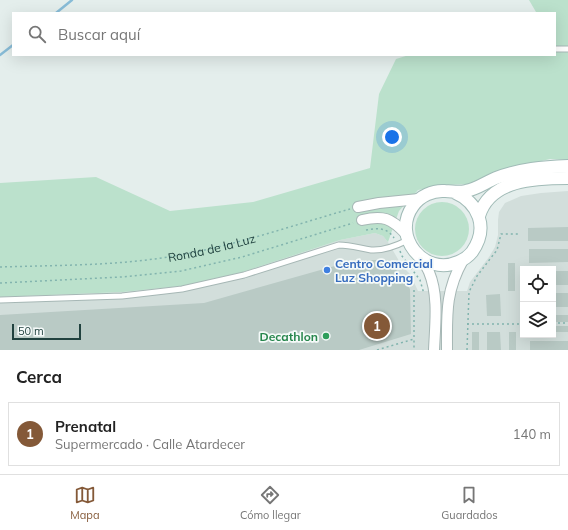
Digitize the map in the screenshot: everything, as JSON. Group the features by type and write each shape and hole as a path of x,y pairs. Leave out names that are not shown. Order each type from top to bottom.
{"street":[{"path":"454,192 477,188 495,178 519,170 568,166"},
{"path":"362,220 384,218 394,222 404,239 414,252 421,258 429,263 441,266 452,264 463,260 471,254 478,240 480,226 479,216 482,205 499,190 522,181 544,178 568,178"},
{"path":"404,239 408,214 413,206 419,199 436,191 445,190 462,196 470,202 479,216"},
{"path":"358,207 379,203 419,199"},
{"path":"421,258 429,272 434,288 434,350"},
{"path":"447,350 448,305 451,287 456,272 463,260"}],"lane":[{"path":"556,49 568,49"},
{"path":"0,300 122,296 182,290 244,275 339,245 349,245 370,250 379,250 404,239"}],"path":[{"name":"Ronda de la Luz","path":"0,267 122,262 179,255 237,242 358,207"},
{"name":"Ronda de la Luz","path":"0,283 122,278 181,271 242,257 362,220"},
{"path":"366,230 375,228 384,229 392,235 404,239 402,256 420,280 425,298"},
{"path":"467,350 469,292 472,284 496,250 501,234 518,234"},
{"path":"414,290 414,350"},
{"path":"556,323 568,323"},
{"path":"467,324 520,324"},
{"path":"377,350 414,339"}],"shaded area":[{"name":"Centro Comercial Luz Shopping","path":"568,191 568,350 0,350 0,297 123,292 182,286 243,272 340,240 375,233 383,236 388,242 402,266 410,274 418,291 467,291 470,282 495,247 498,235 499,212 505,203 521,196"}],"green space":[{"path":"529,0 568,0 568,160 550,159 498,171 469,184 446,185 418,190 399,211 388,242 383,236 375,233 340,240 243,272 182,286 123,292 0,297 0,183 96,177 170,211 253,202 370,168 379,94 396,59 406,56 556,56 556,12 536,12"},
{"path":"437,202 447,202 457,206 465,214 469,224 469,234 465,244 457,252 447,256 437,256 427,252 419,244 415,234 415,224 419,214 427,206"}],"building":[{"path":"568,227 568,241 528,241 528,228"},
{"path":"529,249 568,249 568,262 529,263"},
{"path":"356,260 389,260 410,289 411,334 359,350 0,350 0,315 204,303"},
{"path":"508,263 515,263 515,291 508,291"},
{"path":"556,271 568,271 568,285 556,285"},
{"path":"556,293 568,293 568,307 556,307"},
{"path":"500,294 501,316 487,316 486,295"},
{"path":"556,315 568,315 568,322 556,322"},
{"path":"556,326 568,326 568,332 556,332"},
{"path":"472,332 479,332 479,350 472,350"},
{"path":"487,332 500,332 501,350 487,350"},
{"path":"509,332 516,332 516,350 509,350"},
{"path":"530,341 568,341 568,350 530,350"}],"waterway":[{"path":"57,12 72,0"},
{"path":"0,55 12,46"}],"place":[{"name":"Centro Comercial Luz Shopping","path":"327,270"},
{"name":"Prenatal","path":"377,326"},
{"name":"Decathlon","path":"326,336"}]}
